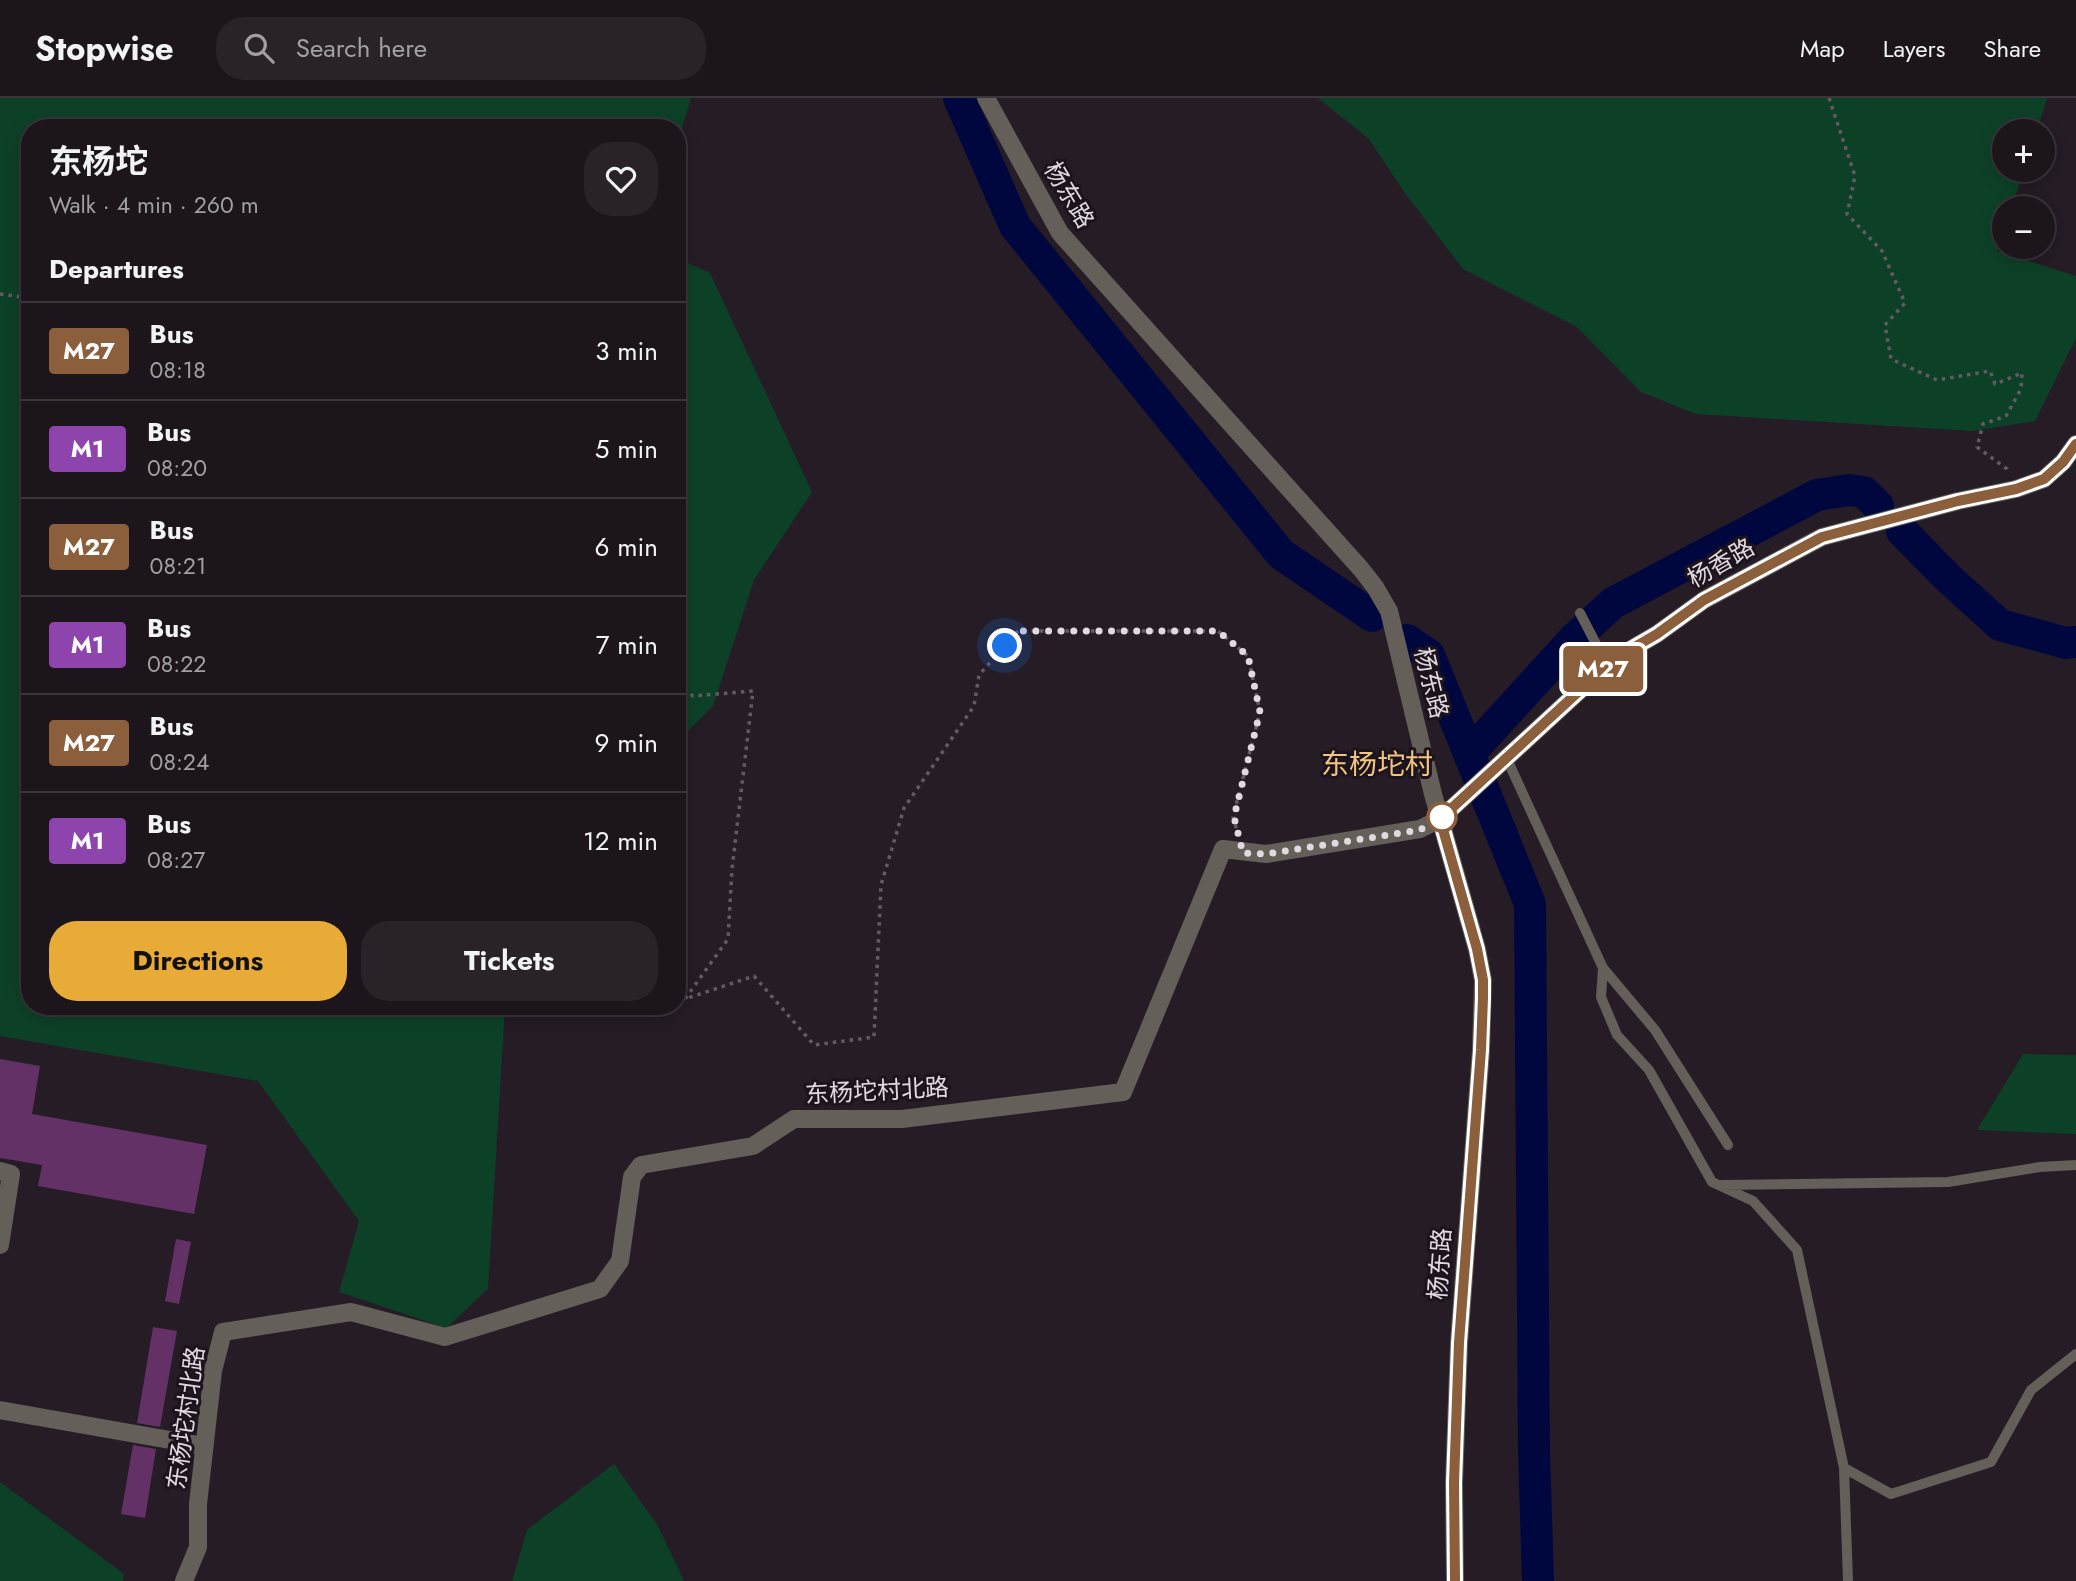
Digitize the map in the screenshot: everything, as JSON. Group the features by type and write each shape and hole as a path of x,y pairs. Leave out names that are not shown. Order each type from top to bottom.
{"street":[{"name":"杨东路","path":"986,98 1059,233 1375,587 1388,611 1483,980 1481,1050 1459,1343 1454,1483 1455,1581"},
{"name":"杨香路","path":"1440,819 1614,659 1657,634 1704,600 1822,537 1958,501 2016,489 2044,479 2063,462 2076,444"},
{"name":"东杨坨村北路","path":"184,1581 198,1547 198,1504 212,1371 223,1332 351,1312 445,1337 600,1289 620,1261 632,1177 641,1165 753,1146 794,1119 902,1119 1123,1092 1223,849 1266,854 1420,830 1440,819"},
{"path":"0,1171 11,1174 0,1245"},
{"path":"0,1410 204,1446"}],"lane":[{"path":"1580,613 1607,665"},
{"path":"1501,762 1603,968 1655,1030 1728,1145"},
{"path":"1603,968 1601,997 1617,1034 1649,1070 1712,1182 1753,1201 1797,1250 1844,1468 1848,1581"},
{"path":"1718,1185 1948,1182 2040,1167 2076,1165"},
{"path":"1844,1468 1891,1494 1991,1462 2031,1390 2076,1354"}],"path":[{"path":"1829,98 1855,176 1847,214 1882,251 1905,303 1885,325 1891,359 1937,380 1990,371 1995,384 2022,373 2021,389 2006,416 1983,424 1977,447 2007,469 2016,489"},
{"path":"0,294 21,297"},
{"path":"686,999 754,976 814,1045 874,1037 881,885 904,808 974,706 979,675 1018,631 1218,631 1248,656 1260,712 1234,817 1243,853"},
{"path":"686,691 693,696 753,691 732,869 728,939 686,998"}],"green space":[{"path":"0,98 691,98 685,119 21,119 21,1015 504,1015 488,1289 446,1328 339,1292 359,1221 258,1081 0,1036"},
{"path":"1318,98 2047,98 2041,119 1992,119 1992,182 2020,182 2015,196 1992,196 1992,259 2022,259 2076,276 2076,338 2035,421 1972,431 1696,414 1641,392 1577,327 1463,269 1405,193 1369,139"},
{"path":"686,262 710,273 812,492 754,580 713,706 686,733"},
{"path":"2023,1054 2076,1055 2076,1134 1977,1130"},
{"path":"614,1464 658,1526 684,1581 512,1581 527,1530"},
{"path":"0,1482 124,1574 123,1581 0,1581"}],"building":[{"path":"0,1059 40,1066 32,1114 207,1145 194,1214 38,1186 42,1165 0,1158"},
{"path":"176,1239 191,1242 179,1304 165,1301"},
{"path":"153,1327 177,1331 160,1427 137,1423"},
{"path":"133,1445 156,1449 145,1518 121,1514"}],"waterway":[{"path":"959,98 1015,226 1281,554 1372,616"},
{"path":"1469,754 1573,640 1613,603 1817,495 1849,490 1864,492 1878,506"},
{"path":"1902,531 2000,625 2066,643 2076,642"},
{"path":"1407,640 1429,655 1530,904 1534,1451 1538,1581"}],"bus line":[{"name":"M27","path":"1455,1581 1454,1483 1459,1343 1481,1050 1483,980 1477,949 1440,819 1614,659 1657,634 1704,600 1822,537 1958,501 2016,489 2044,479 2063,462 2076,444"}],"district":[{"name":"东杨坨村","path":"1377,764"}],"route":[{"path":"1005,646 1018,631 1218,631 1248,656 1260,712 1234,817 1243,853 1266,854 1420,830 1442,817"}]}
